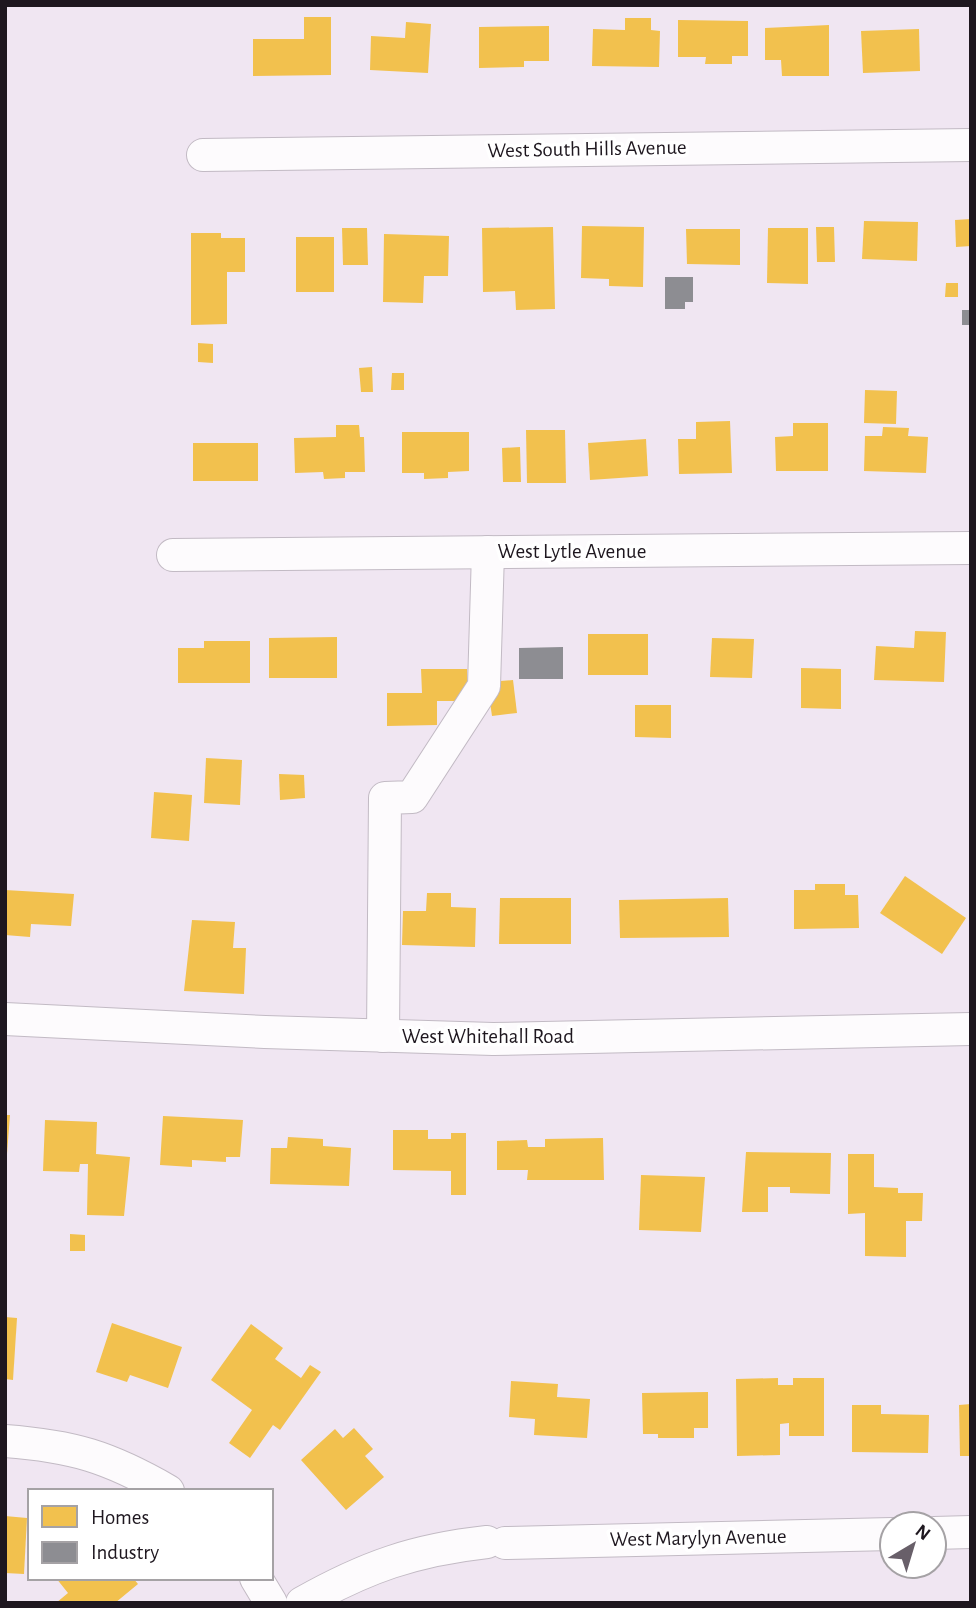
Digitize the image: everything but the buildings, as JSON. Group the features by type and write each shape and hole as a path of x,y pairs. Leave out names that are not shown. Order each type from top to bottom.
{"street":[{"name":"West South Hills Avenue","path":"203,155 971,145"},
{"name":"West Lytle Avenue","path":"173,555 971,548"},
{"path":"383,1036 385,798 412,796 484,686 488,552"},
{"name":"West Whitehall Road","path":"5,1019 383,1036 494,1038 971,1029"},
{"path":"5,1441 74,1449 105,1458 123,1465 165,1489"},
{"path":"948,1533 971,1532"},
{"name":"West Marylyn Avenue","path":"302,1603 390,1560 430,1549 496,1542 878,1534"},
{"path":"257,1580 271,1603"}]}
